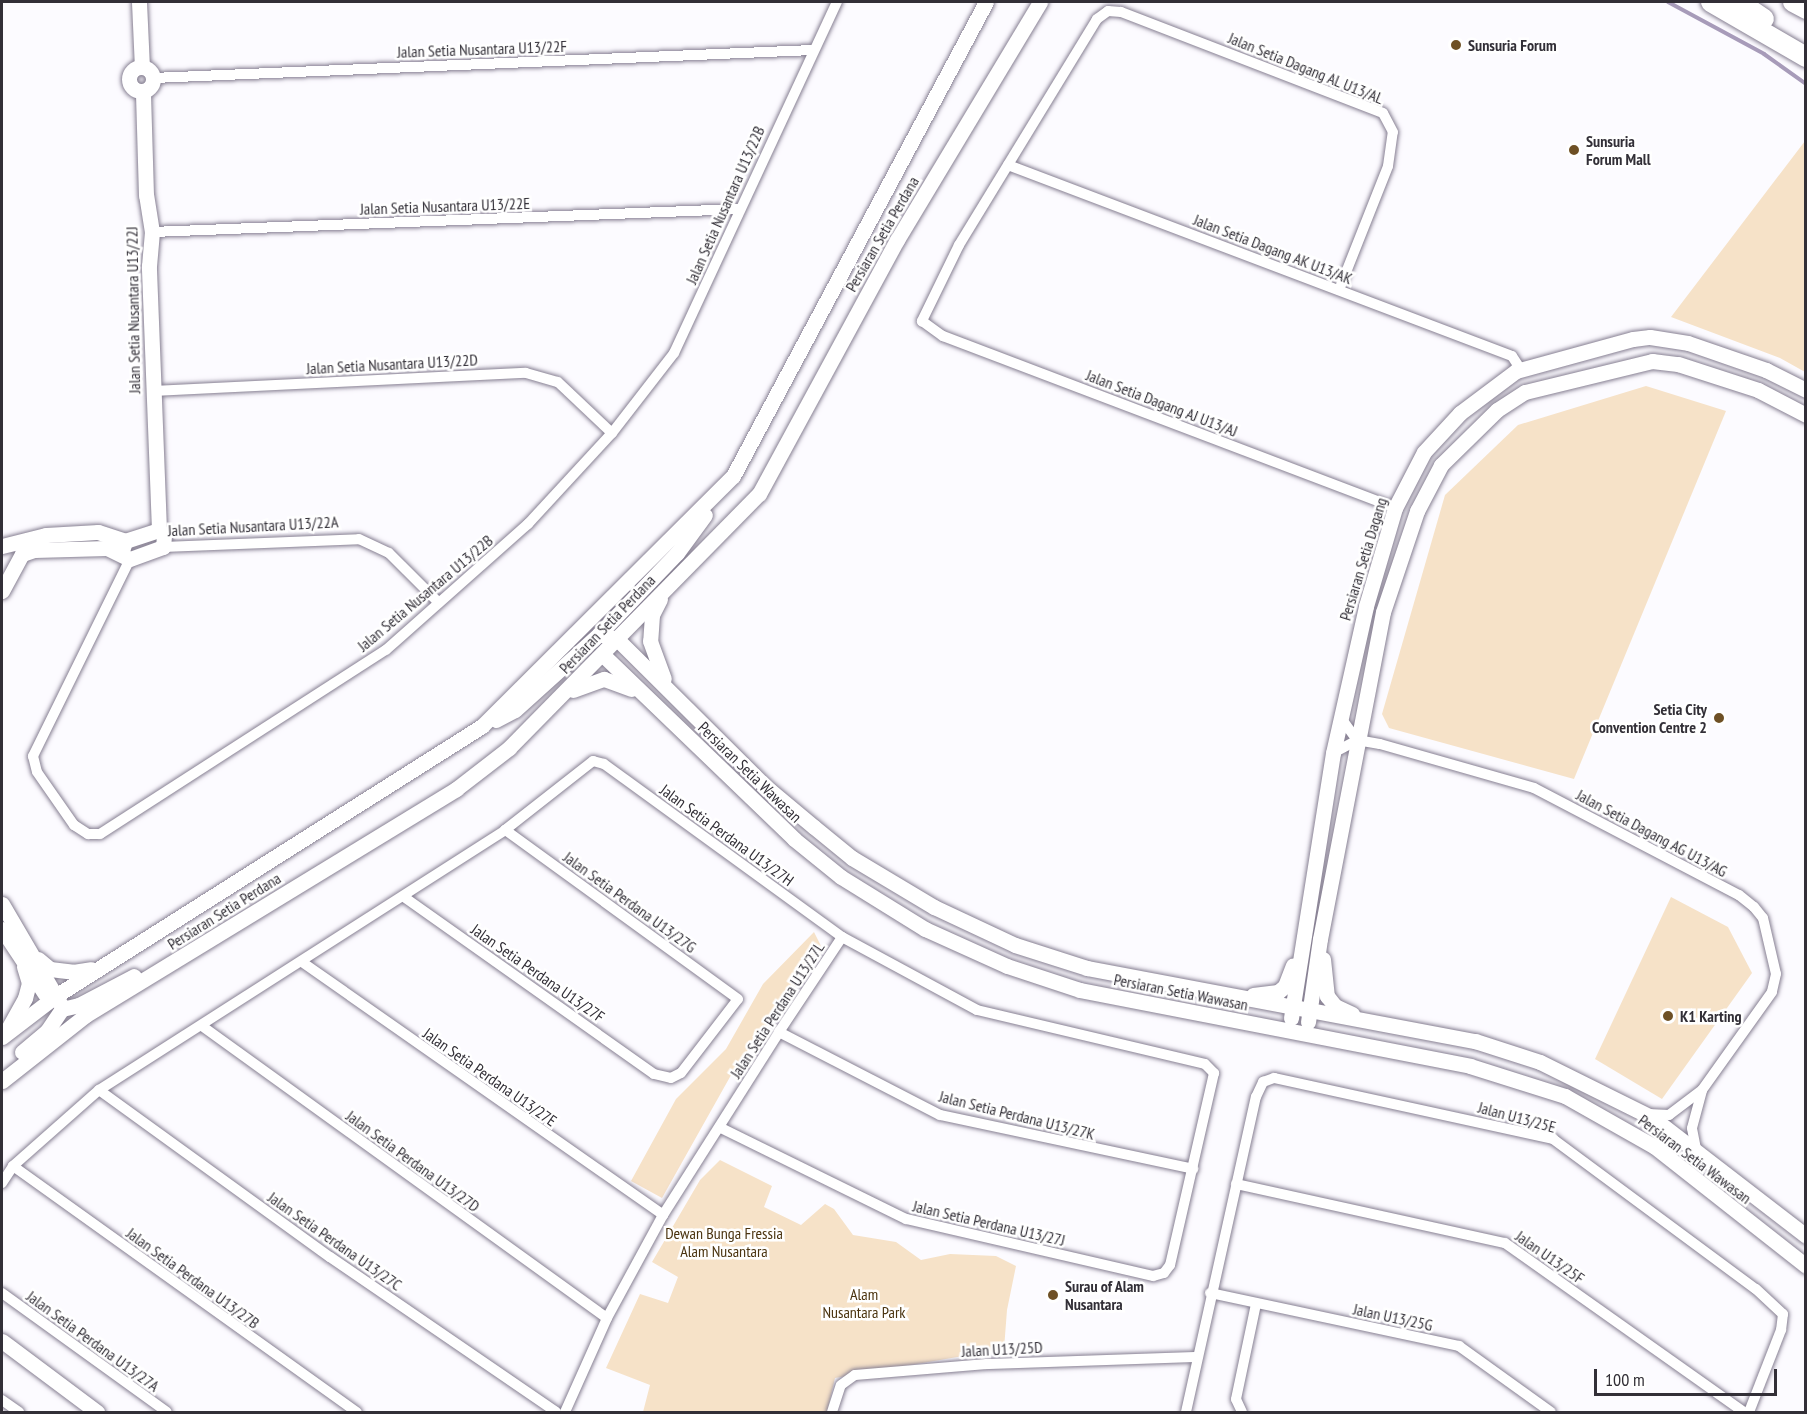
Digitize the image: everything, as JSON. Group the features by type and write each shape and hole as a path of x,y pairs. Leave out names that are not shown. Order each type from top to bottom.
{"highway":[{"path":"1711,2 1806,57"},
{"path":"1739,2 1806,48"},
{"path":"1793,2 1806,9"}],"street":[{"path":"139,2 149,87 143,91 135,89 129,79 131,72 147,72"},
{"name":"Jalan Setia Nusantara U13/22B","path":"126,551 33,756 37,772 74,825 88,834 100,834 386,650 528,524 612,433 674,353 812,50 837,2"},
{"name":"Persiaran Setia Perdana","path":"3,1036 56,1001 102,966 482,726 733,476 986,2"},
{"name":"Persiaran Setia Perdana","path":"2,1082 86,1015 182,959 456,789 509,748 565,694 759,494 897,240 1040,2"},
{"name":"Jalan Setia Dagang AL U13/AL","path":"1008,165 1096,19 1108,11 1121,12 1383,113 1393,132 1388,166 1339,290"},
{"name":"Jalan Setia Nusantara U13/22F","path":"147,72 812,50"},
{"name":"Jalan Setia Nusantara U13/22J","path":"143,91 146,195 152,232 149,266 159,530 164,535 163,547"},
{"name":"Jalan Setia Dagang AK U13/AK","path":"1008,165 1512,356 1521,370"},
{"name":"Jalan Setia Dagang AJ U13/AJ","path":"1008,165 959,245 922,321 943,336 1395,508"},
{"name":"Jalan Setia Nusantara U13/22E","path":"152,232 739,209"},
{"name":"Persiaran Setia Dagang","path":"1289,1030 1333,753 1366,606 1395,508 1424,452 1460,413 1521,370 1596,347 1650,337 1688,343 1766,370 1806,390"},
{"path":"1306,1034 1320,939 1383,612 1417,511 1441,465 1497,410 1525,392 1652,361 1678,364 1758,390 1806,415"},
{"name":"Jalan Setia Nusantara U13/22D","path":"153,391 526,373 558,382 612,433"},
{"path":"482,726 515,710 599,634 677,554 733,476"},
{"path":"5,545 22,554 81,546 126,551 159,530"},
{"path":"5,545 46,535 98,532 126,551"},
{"name":"Jalan Setia Nusantara U13/22A","path":"126,551 163,547 359,539 389,553 438,602"},
{"path":"2,591 5,574 22,554"},
{"path":"664,591 652,615 650,641 671,690"},
{"path":"599,634 617,639"},
{"path":"599,634 602,654"},
{"name":"Persiaran Setia Wawasan","path":"617,639 671,690 766,787 852,858 904,891 1015,945 1124,977 1475,1041 1540,1062 1645,1114 1696,1149 1806,1236"},
{"name":"Persiaran Setia Wawasan","path":"602,654 794,839 842,877 925,929 1007,966 1080,990 1470,1066 1565,1096 1655,1147 1806,1266"},
{"path":"565,694 588,681 604,679 619,682 656,706"},
{"path":"1341,718 1357,740"},
{"path":"1333,753 1357,740"},
{"name":"Jalan Setia Dagang AG U13/AG","path":"1357,740 1435,756 1534,788 1739,895 1763,918 1776,974 1772,992 1702,1090 1669,1115 1645,1114"},
{"name":"Jalan Setia Perdana U13/27H","path":"505,830 593,760 604,764 842,937"},
{"path":"2,1183 13,1166 99,1090 404,897 505,830"},
{"name":"Jalan Setia Perdana U13/27G","path":"505,830 738,999 681,1073 670,1078 654,1074"},
{"name":"Jalan Setia Perdana U13/27F","path":"404,897 654,1074"},
{"path":"2,904 28,958 56,1001 79,1005 147,969 182,959"},
{"path":"2,929 28,958 51,969 73,972 102,966"},
{"path":"1211,993 1261,996 1278,992 1285,986 1303,934"},
{"name":"Jalan Setia Perdana U13/27L","path":"565,1413 607,1318 663,1215 842,937 977,1010 1209,1066 1214,1078 1170,1265 1164,1273"},
{"path":"1320,939 1327,996 1335,1006 1367,1021"},
{"path":"3,1036 27,991 28,958"},
{"name":"Jalan Setia Perdana U13/27E","path":"302,962 663,1215"},
{"path":"2,1070 47,1031 56,1001"},
{"name":"Jalan Setia Perdana U13/27D","path":"202,1026 607,1318"},
{"name":"Jalan Setia Perdana U13/27K","path":"779,1032 940,1115 1192,1169"},
{"name":"Jalan U13/25E","path":"1236,1184 1263,1082 1287,1079 1553,1139 1756,1289 1783,1314 1781,1330 1749,1413"},
{"name":"Jalan Setia Perdana U13/27C","path":"99,1090 330,1257 556,1413"},
{"name":"Jalan Setia Dagang AG U13/AG","path":"1696,1149 1692,1128 1702,1090"},
{"name":"Jalan Setia Perdana U13/27J","path":"719,1127 906,1220 1153,1276 1164,1273"},
{"name":"Jalan Setia Perdana U13/27B","path":"13,1166 357,1413"},
{"path":"1186,1413 1210,1293 1236,1184"},
{"name":"Jalan U13/25F","path":"1236,1184 1505,1244 1744,1413"},
{"name":"Jalan Setia Perdana U13/27A","path":"2,1293 167,1413"},
{"name":"Jalan U13/25G","path":"1210,1293 1459,1346 1551,1413"},
{"path":"1242,1413 1236,1399 1256,1304"},
{"path":"2,1341 98,1413"},
{"name":"Jalan U13/25D","path":"832,1413 841,1384 855,1375 987,1364 1197,1357"},
{"path":"2,1400 19,1413"}],"green space":[{"path":"1805,141 1805,372 1780,358 1671,317"},
{"path":"1646,386 1726,411 1574,779 1389,728 1382,714 1445,495 1518,425"},
{"name":"K1 Karting","path":"1671,897 1728,927 1752,973 1662,1099 1595,1059"},
{"path":"814,932 823,950 735,1068 662,1198 631,1181 676,1099 726,1049 763,984"},
{"name":"Alam Nusantara Park","path":"720,1160 772,1186 764,1207 801,1225 825,1204 834,1209 853,1235 896,1242 921,1260 950,1254 996,1256 1016,1266 1007,1310 1004,1349 835,1378 827,1412 643,1412 650,1385 606,1368 640,1294 668,1303 678,1277 652,1262 700,1180"}],"waterway":[{"path":"1668,2 1764,54 1806,84"}],"place":[{"name":"Sunsuria Forum","path":"1456,45"},
{"name":"Sunsuria Forum Mall","path":"1574,150"},
{"name":"Setia City Convention Centre 2","path":"1719,718"},
{"name":"K1 Karting","path":"1668,1016"},
{"name":"Surau of Alam Nusantara","path":"1053,1295"}],"park label":[{"name":"Dewan Bunga Fressia Alam Nusantara","path":"724,1242"}]}
